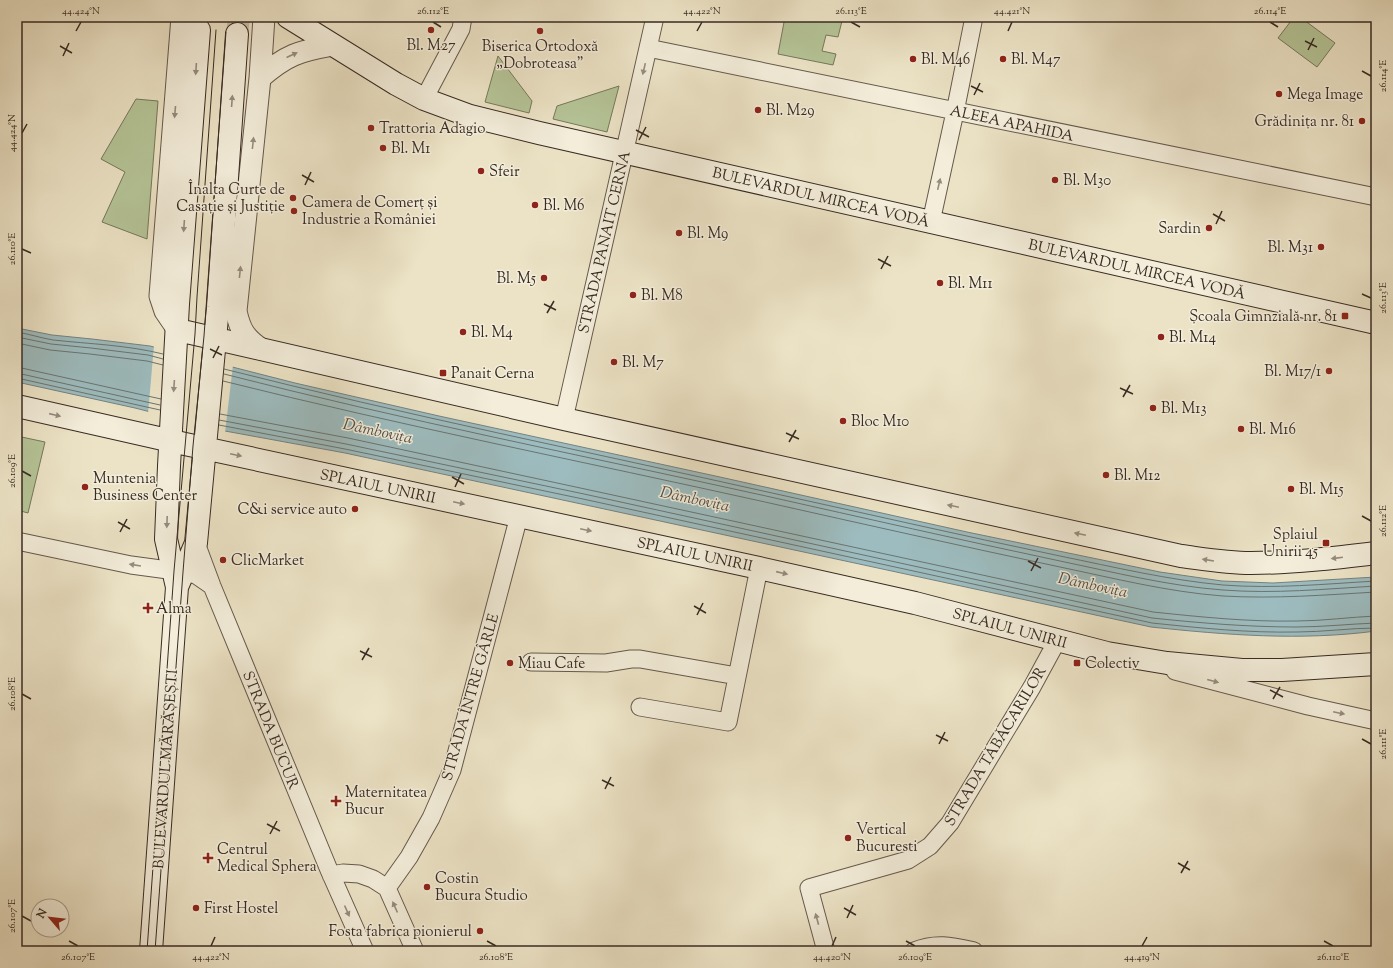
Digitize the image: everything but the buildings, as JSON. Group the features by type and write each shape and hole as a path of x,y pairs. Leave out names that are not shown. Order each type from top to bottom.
{"main road":[{"name":"BULEVARDUL MIRCEA VODĂ","path":"288,17 396,84 424,99 488,121 1376,323"},
{"name":"BULEVARDUL MĂRĂȘEȘTI","path":"151,951 178,577 166,540 178,304 199,30"},
{"name":"BULEVARDUL MĂRĂȘEȘTI","path":"178,577 196,543 214,348 237,34"},
{"path":"177,339 214,348 262,349 564,419 1181,556 1216,561 1251,563 1325,559 1376,553"},
{"name":"SPLAIUL UNIRII","path":"17,406 171,432 518,516 616,536 914,603 1107,653 1167,663 1242,670 1290,670 1376,664"}],"street":[{"path":"177,339 160,296 182,17"},
{"path":"262,349 248,339 242,332 236,311 260,78 264,17"},
{"path":"424,99 461,28 463,17"},
{"name":"STRADA PANAIT CERNA","path":"564,419 655,17"},
{"path":"930,222 955,112 974,17"},
{"path":"260,78 274,65 293,54 309,49 333,45"},
{"name":"ALEEA APAHIDA","path":"648,48 1376,197"},
{"path":"214,348 226,321 236,311"},
{"name":"STRADA ÎNTRE GÂRLE","path":"387,888 409,857 430,818 452,770 518,516"},
{"path":"17,541 131,565 178,577 196,576 212,586"},
{"name":"STRADA BUCUR","path":"196,543 212,586 331,875 365,951"},
{"path":"640,707 728,722 759,568"},
{"name":"STRADA TĂBĂCARILOR","path":"826,951 809,888 908,860 930,846 950,823 1032,687 1057,641"},
{"path":"1107,653 1308,706 1376,720"},
{"path":"531,662 606,663 640,659 737,676"},
{"path":"331,875 344,873 359,874 373,879 387,888 415,951"},
{"path":"914,951 931,945 944,945 974,951"}],"green space":[{"path":"785,17 843,17 838,37 826,35 822,51 836,54 833,65 778,54"},
{"path":"1294,17 1300,17 1335,43 1317,67 1278,38"},
{"path":"498,56 532,101 529,113 485,102"},
{"path":"619,86 607,132 553,119 557,106"},
{"path":"136,99 158,101 147,239 102,222 125,172 101,159"},
{"path":"17,436 45,442 28,513 17,510"}],"water":[{"name":"Dâmbovița","path":"17,328 52,335 150,346 295,383 439,416 967,532 1160,572 1222,581 1273,583 1376,577 1376,631 1320,636 1264,636 1151,627 345,453 225,431 135,408 17,382"}],"pier":[{"path":"154,345 233,365 225,433 148,414"}],"tunnel":[{"path":"237,34 239,17"}],"tram line":[{"path":"147,951 174,571 195,334 216,30"},
{"path":"155,951 193,446 204,336 226,32"}],"place":[{"name":"Bl. M27","path":"431,30"},
{"name":"Biserica Ortodoxă „Dobroteasa”","path":"540,31"},
{"name":"Bl. M46","path":"913,59"},
{"name":"Bl. M47","path":"1003,59"},
{"name":"Mega Image","path":"1279,94"},
{"name":"Bl. M29","path":"758,110"},
{"name":"Grădinița nr. 81","path":"1362,121"},
{"name":"Trattoria Adagio","path":"371,128"},
{"name":"Bl. M1","path":"383,148"},
{"name":"Sfeir","path":"481,171"},
{"name":"Bl. M30","path":"1055,180"},
{"name":"Înalta Curte de Casație și Justiție","path":"293,198"},
{"name":"Bl. M6","path":"535,205"},
{"name":"Camera de Comerț și Industrie a României","path":"294,211"},
{"name":"Sardin","path":"1209,228"},
{"name":"Bl. M9","path":"679,233"},
{"name":"Bl. M31","path":"1321,247"},
{"name":"Bl. M5","path":"544,278"},
{"name":"Bl. M11","path":"940,283"},
{"name":"Bl. M8","path":"633,295"},
{"name":"Școala Gimnzială nr. 81","path":"1345,316"},
{"name":"Bl. M4","path":"463,332"},
{"name":"Bl. M14","path":"1161,337"},
{"name":"Bl. M7","path":"614,362"},
{"name":"Bl. M17/1","path":"1329,371"},
{"name":"Panait Cerna","path":"443,373"},
{"name":"Bl. M13","path":"1153,408"},
{"name":"Bloc M10","path":"843,421"},
{"name":"Bl. M16","path":"1241,429"},
{"name":"Bl. M12","path":"1106,475"},
{"name":"Muntenia Business Center","path":"85,487"},
{"name":"Bl. M15","path":"1291,489"},
{"name":"C&i service auto","path":"355,509"},
{"name":"Splaiul Unirii 45","path":"1326,543"},
{"name":"ClicMarket","path":"223,560"},
{"name":"Alma","path":"148,608"},
{"name":"Miau Cafe","path":"510,663"},
{"name":"Colectiv","path":"1077,663"},
{"name":"Maternitatea Bucur","path":"336,801"},
{"name":"Vertical Bucuresti","path":"848,838"},
{"name":"Centrul Medical Sphera","path":"208,858"},
{"name":"Costin Bucura Studio","path":"427,887"},
{"name":"First Hostel","path":"196,908"},
{"name":"Fosta fabrica pionierul","path":"480,931"}]}
